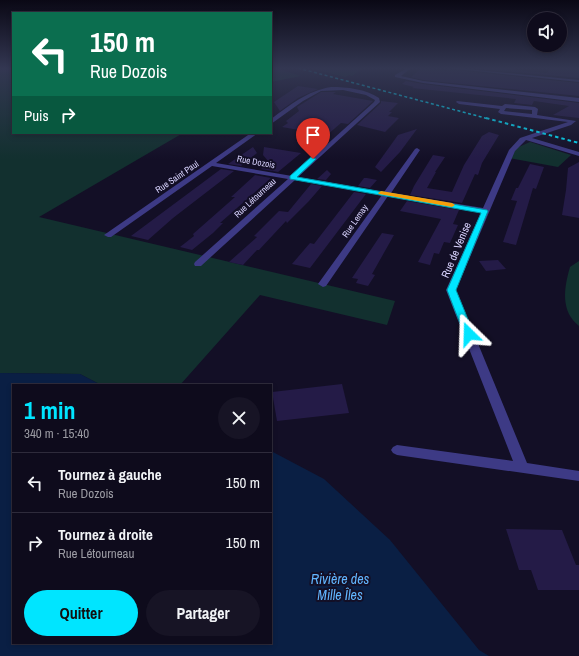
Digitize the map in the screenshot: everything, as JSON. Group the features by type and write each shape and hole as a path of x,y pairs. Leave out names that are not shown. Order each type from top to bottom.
{"street":[{"name":"Rue Létourneau","path":"272,121 303,99"},
{"name":"Rue Létourneau","path":"198,264 377,102 376,99"},
{"path":"567,99 579,100"},
{"path":"459,102 503,108 505,106 535,109 531,116"},
{"path":"503,108 501,112 531,116 541,120 579,122"},
{"name":"Rue de Venise","path":"522,468 451,290 512,150 518,142 571,124 572,121"},
{"path":"547,125 556,128"},
{"name":"Rue Saint Paul","path":"108,235 254,134"},
{"path":"527,138 579,154"},
{"name":"Rue Lemay","path":"323,284 418,150"},
{"name":"Rue Dozois","path":"212,164 485,211"},
{"path":"397,450 579,476"}],"green space":[{"path":"0,99 12,99 12,134 181,134 39,217 395,301 387,325 260,295 181,384 99,384 80,374 0,373"},
{"path":"530,142 571,155 558,167 509,158 512,150"},
{"path":"579,261 579,326 573,320 566,306 565,291 570,267"}],"water":[{"name":"Rivière des Mille Îles","path":"0,373 80,374 99,384 12,384 12,644 272,644 272,452 324,479 390,540 479,650 489,656 0,656"}],"building":[{"path":"279,99 297,99 280,111 274,102"},
{"path":"310,99 359,99 373,101 348,124 341,123 327,135 282,127 288,123 286,121 299,111 297,107"},
{"path":"512,99 543,99 579,103 579,118 553,115 569,106 534,101 532,105 514,103 516,99"},
{"path":"381,101 398,103 389,112 392,112 388,116 399,118 385,132 357,125 381,103"},
{"path":"417,129 400,152 381,172 375,167 398,135"},
{"path":"489,132 499,135 482,163 478,175 475,174 462,203 410,195 433,155 445,157 427,188 452,192 464,165 482,136"},
{"path":"253,147 257,153 241,166 228,164"},
{"path":"264,147 301,153 278,172 261,169 269,162 263,155"},
{"path":"579,162 579,218 562,215 568,168"},
{"path":"530,164 544,167 536,189 533,188 516,245 503,242 517,201 511,200"},
{"path":"221,169 234,171 173,218 148,240 131,236"},
{"path":"327,170 331,174 326,180 317,179"},
{"path":"255,175 271,178 220,223 223,223 213,233 192,250 180,247 194,236 193,234 235,197 231,197"},
{"path":"364,178 377,180 370,188 358,186"},
{"path":"311,184 322,186 309,201 287,223 286,221 259,250 257,250 243,265 229,262 257,237 254,236 279,211 288,212"},
{"path":"354,192 366,194 310,268 292,264 310,243 314,244"},
{"path":"407,201 459,210 453,224 458,225 450,243 444,242 439,254 434,253 430,265 418,262 441,219 400,211"},
{"path":"382,233 394,235 372,274 375,275 368,286 356,283 358,279 352,278"},
{"path":"498,260 506,269 486,271 479,261"},
{"path":"342,384 349,413 277,421 272,392"},
{"path":"506,529 562,530 576,565 579,565 579,590 538,590 531,570 519,570"}],"railway":[{"path":"413,99 489,119"},
{"path":"486,118 579,143"}],"slow traffic":[{"path":"381,193 452,205"}],"route":[{"path":"313,159 292,178 485,211 451,290 469,334"}]}
